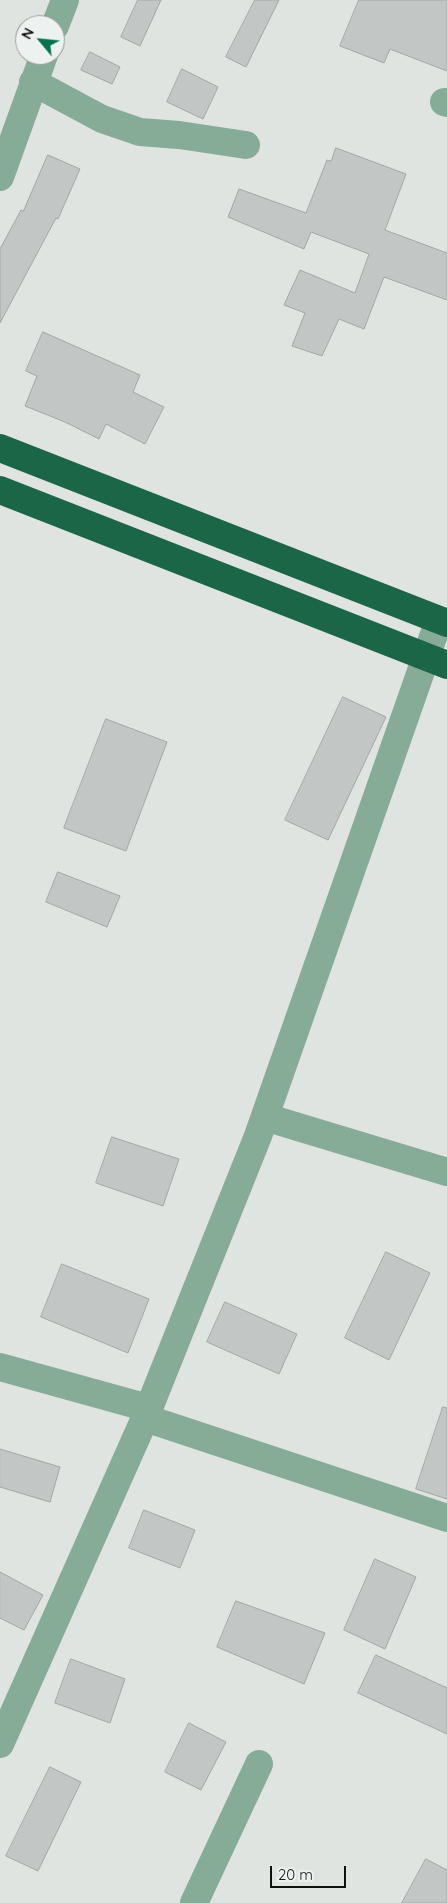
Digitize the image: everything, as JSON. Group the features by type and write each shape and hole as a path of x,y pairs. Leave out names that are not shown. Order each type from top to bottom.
{"highway":[{"path":"0,448 443,621"},
{"path":"2,496 437,661"}],"street":[{"path":"59,15 65,0"},
{"path":"0,177 40,65"},
{"path":"34,82 102,118 140,132 246,144"},
{"path":"0,1744 146,1413 265,1117 437,661 443,621"},
{"path":"265,1117 447,1172"},
{"path":"0,1367 146,1413 447,1518"},
{"path":"194,1903 259,1764"}],"building":[{"path":"138,0 161,0 140,46 121,37"},
{"path":"255,0 279,0 246,67 226,57"},
{"path":"359,0 447,0 447,71 390,49 384,63 340,46"},
{"path":"90,52 120,67 112,84 81,70"},
{"path":"182,69 218,87 203,119 167,102"},
{"path":"336,148 406,174 385,230 447,253 447,300 384,277 364,329 339,319 322,356 292,346 305,313 284,305 300,270 355,293 369,254 311,232 304,249 228,217 239,189 306,213 327,160 331,161"},
{"path":"48,155 80,169 58,219 56,218 0,323 0,249 21,210 23,211"},
{"path":"43,332 140,375 133,392 164,407 145,444 106,424 99,439 65,422 25,406 37,376 26,371"},
{"path":"343,697 386,717 328,840 285,820"},
{"path":"106,719 167,742 126,851 64,828"},
{"path":"58,872 120,896 107,927 46,902"},
{"path":"112,1137 179,1159 163,1206 96,1183"},
{"path":"386,1252 430,1273 389,1360 345,1338"},
{"path":"62,1264 149,1299 128,1353 41,1317"},
{"path":"225,1302 297,1334 279,1374 207,1342"},
{"path":"443,1407 447,1408 447,1499 416,1489"},
{"path":"0,1449 60,1467 50,1502 0,1487"},
{"path":"144,1510 195,1530 180,1568 129,1548"},
{"path":"375,1559 416,1577 385,1649 344,1630"},
{"path":"0,1572 43,1595 24,1630 0,1618"},
{"path":"236,1601 325,1633 304,1684 217,1647"},
{"path":"376,1655 447,1688 447,1734 358,1693"},
{"path":"71,1659 125,1679 110,1723 55,1703"},
{"path":"189,1723 226,1742 201,1790 165,1772"},
{"path":"50,1767 81,1782 38,1871 6,1856"},
{"path":"426,1859 447,1870 447,1903 402,1903"}]}
